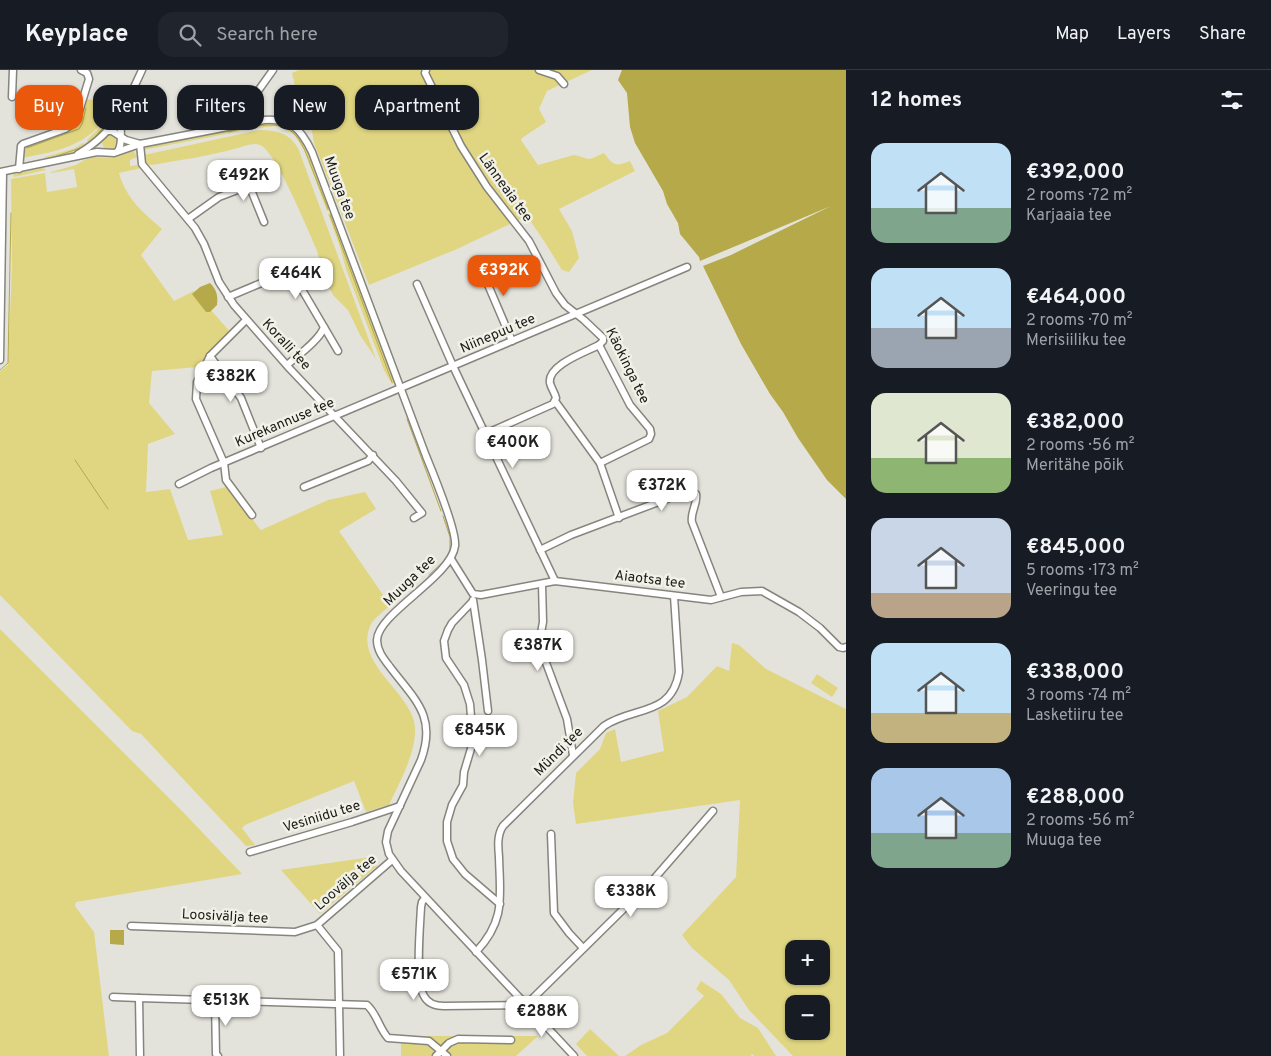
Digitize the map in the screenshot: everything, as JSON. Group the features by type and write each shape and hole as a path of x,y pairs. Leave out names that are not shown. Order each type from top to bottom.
{"street":[{"path":"12,97 14,70"},
{"path":"19,169 21,146 23,144 65,129 75,122 89,79 87,73 81,70"},
{"path":"136,85 142,70"},
{"path":"262,85 273,70"},
{"name":"Länneaia tee","path":"426,70 425,73 461,146 487,187 529,241 556,293 575,314"},
{"path":"539,70 557,76 564,84"},
{"name":"Muuga tee","path":"264,120 278,120 296,127 306,139 312,152 401,387 454,535 456,546 451,559 389,620 377,637 380,653 422,710 427,725 425,750 386,838 389,854 425,898 574,1056"},
{"path":"0,360 2,172 75,156 104,152 114,153 121,146 121,130"},
{"name":"Muuga tee","path":"118,151 140,144 213,130"},
{"path":"75,156 89,148 107,131 112,131 120,137 140,144"},
{"path":"99,138 98,144 104,152"},
{"name":"Koralli tee","path":"140,144 142,164 188,219 201,239 219,282 228,297 287,365 396,480 422,513 414,518"},
{"path":"245,175 264,222"},
{"path":"188,219 219,197 248,186"},
{"path":"228,297 287,273 299,266"},
{"path":"477,266 483,273 512,342"},
{"name":"Niinepuu tee","path":"401,387 687,267"},
{"path":"287,273 294,276 338,351"},
{"path":"417,284 453,366 555,581"},
{"name":"Käokinga tee","path":"575,314 603,338 600,345 630,405 650,429 651,434 649,439 600,463"},
{"path":"246,320 210,356 197,382 196,399 224,463 228,485 252,515"},
{"path":"287,365 322,334 324,328"},
{"path":"600,345 557,367 552,373 550,383 556,398 555,401 600,463 620,518"},
{"path":"210,356 241,398 261,448"},
{"name":"Kurekannuse tee","path":"179,484 401,387"},
{"path":"485,434 555,401"},
{"path":"304,487 368,461 373,456"},
{"path":"540,550 571,535 685,492 696,494 697,499 691,515 692,522 721,597"},
{"path":"451,559 473,594 472,602 488,711"},
{"name":"Aiaotsa tee","path":"473,594 481,595 555,581 711,600 753,590 762,590 799,612 839,647 846,647"},
{"path":"542,584 543,622 539,644 567,719 573,755"},
{"name":"Mündi tee","path":"476,952 495,927 500,904 498,843 500,830 573,755 611,720 642,711 667,700 677,681 678,672 674,596"},
{"path":"472,602 452,623 444,641 446,658 464,685 470,704 473,742 464,772 463,785 452,805 447,822 447,841 453,859 464,874 500,904"},
{"name":"Vesiniidu tee","path":"250,852 400,806"},
{"path":"425,898 420,907 419,960 420,986 426,999 438,1006 526,1005 653,880 713,811"},
{"path":"551,834 554,913 583,948"},
{"name":"Loovälja tee","path":"317,925 392,860"},
{"path":"317,925 338,951 340,1056"},
{"name":"Loosivälja tee","path":"131,926 288,932 317,925"},
{"path":"113,997 367,1005 373,1010 388,1038 425,1039 435,1044 447,1056"},
{"path":"139,998 140,1056"},
{"path":"215,1001 216,1054 218,1056"},
{"path":"436,1056 449,1043 458,1040 511,1040"}],"shaded area":[{"path":"299,70 592,70 547,91 539,109 546,122 521,140 538,165 574,155 589,159 604,153 610,161 618,165 630,161 635,171 559,209 572,231 579,258 569,272 562,270 527,216 457,249 369,285 314,143 312,130 345,130 345,85 295,85 292,73"},
{"path":"622,70 846,70 846,499 827,480 770,394 741,344 703,266 731,255 831,206 700,261 699,257 680,234 678,223 667,204 663,191 635,143 630,127 627,93 618,80"},
{"path":"85,99 93,100 93,130 95,130 87,137 63,148 21,158 22,149 25,145 64,130 83,130 83,106"},
{"path":"274,122 274,126 264,127 264,123"},
{"path":"97,130 104,130 89,144 87,140"},
{"path":"230,130 242,130 143,150 145,147"},
{"path":"260,130 282,133 291,139 298,148 376,359 360,335 348,310 333,295 315,260 319,258 316,248 299,209 282,175 266,150 260,145 252,144 195,158 152,165 146,164 144,155"},
{"path":"286,130 294,130 304,144 325,192 330,210 327,211 304,150 295,136"},
{"path":"110,134 116,136 118,142 116,148 110,150 104,148 102,142 104,136"},
{"path":"83,143 87,146 77,151 45,160 45,157 73,149"},
{"path":"134,151 137,157 130,160 130,166 139,165 141,168 119,173 122,182 136,204 162,229 141,255 174,301 194,291 232,334 198,367 152,371 149,403 175,434 148,444 146,492 170,489 188,540 223,535 210,491 226,487 261,530 328,500 365,492 376,509 339,531 390,605 371,624 367,637 369,650 375,663 409,709 414,721 414,742 408,764 389,805 366,812 354,781 245,825 242,828 255,845 246,846 141,734 132,731 0,595 0,371 8,365 12,265 11,179 45,173 47,192 77,187 74,169 51,172 95,157 113,158"},
{"path":"43,168 46,170 14,177 13,174"},
{"path":"331,213 396,382 392,384 384,370 346,269 328,214"},
{"path":"210,283 216,293 217,305 210,312 206,312 192,294 200,287"},
{"path":"0,629 182,811 242,874 76,902 75,906 94,932 109,1056 0,1056"},
{"path":"732,643 739,645 766,669 846,709 846,1056 793,1056 749,1010 729,980 692,948 682,935 736,877 740,800 576,824 573,803 576,773 600,749 606,733 615,729 621,762 664,751 658,711 687,697 717,666 729,671"},
{"path":"817,674 838,688 832,697 811,683"},
{"path":"371,857 377,866 320,914 281,870"},
{"path":"110,930 124,930 124,945 110,944"},
{"path":"701,981 721,994 740,1018 758,1028 776,1056 754,1056 752,1054 751,1056 625,1056 641,1045 667,1033 704,996 696,989"},
{"path":"590,1029 619,1056 587,1056 576,1044"},
{"path":"538,1036 516,1056 401,1056 401,1037"}],"waterway":[{"path":"27,148 79,129 86,108"},
{"path":"264,125 283,127 290,130 296,136 306,154 328,209"},
{"path":"93,140 101,130"},
{"path":"229,132 236,130"},
{"path":"54,157 83,147"},
{"path":"0,370 8,363 11,213"},
{"path":"330,215 392,382"},
{"path":"407,419 441,511"},
{"path":"75,460 108,509"},
{"path":"443,516 450,537 450,551"},
{"path":"429,575 445,560"}]}
